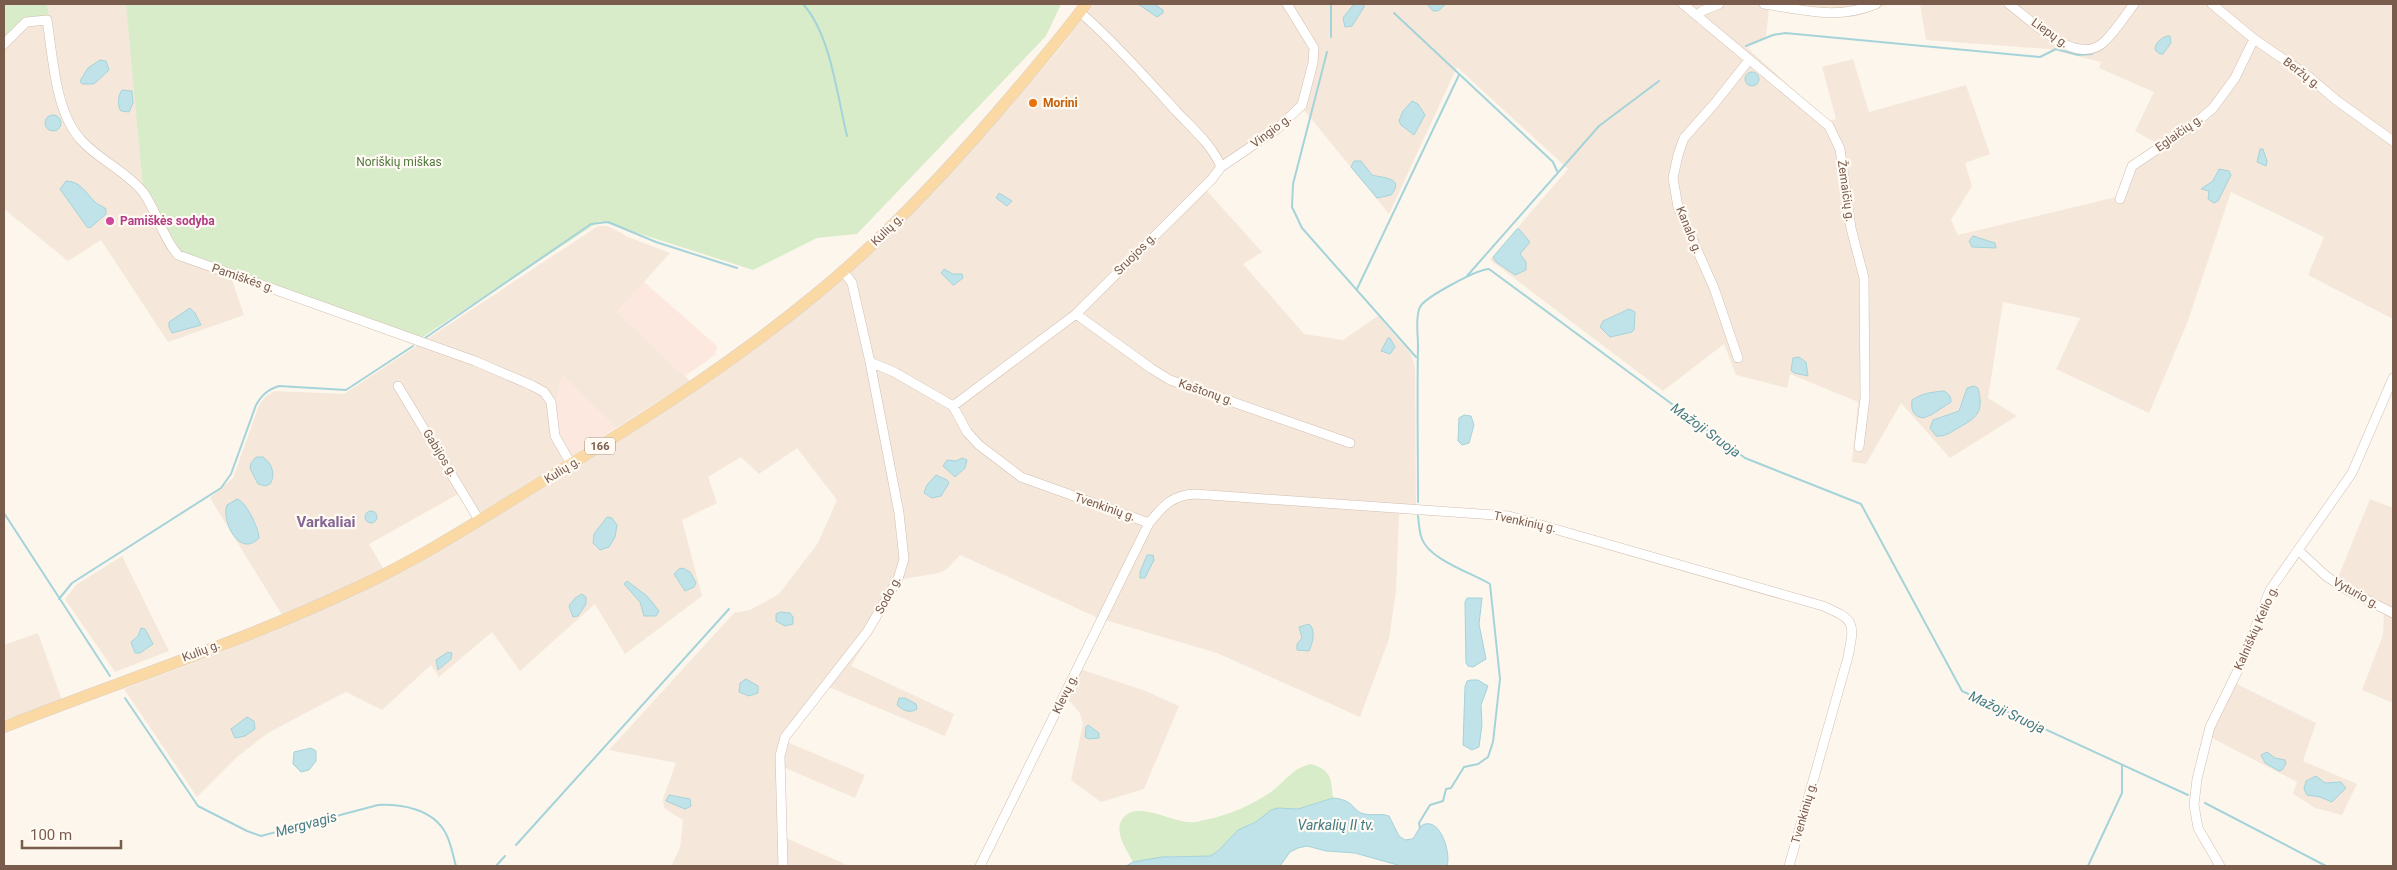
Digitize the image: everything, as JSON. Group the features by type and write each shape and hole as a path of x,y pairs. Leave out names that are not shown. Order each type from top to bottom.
{"main road":[{"name":"Kulių g.","path":"4,728 329,600 405,564 571,464 706,377 843,271 914,204 966,149 1054,46 1083,8"}],"street":[{"name":"Vingio g.","path":"1221,166 1277,129 1302,105 1314,63 1314,48 1287,4"},
{"name":"Žemaičių g.","path":"1683,4 1829,126 1840,149 1851,228 1864,278 1865,398 1859,447"},
{"path":"1697,16 1702,11 1719,4"},
{"path":"1764,4 1834,14 1862,10 1876,4"},
{"name":"Liepų g.","path":"2009,4 2064,45 2082,50 2092,49 2105,42 2134,4"},
{"name":"Beržų g.","path":"2212,4 2254,39 2308,76 2336,100 2393,141"},
{"path":"1083,8 1201,137 1217,157 1221,166"},
{"name":"Pamiškės g.","path":"4,44 26,22 47,20 57,81 65,114 70,124 81,140 142,191 153,208 169,243 178,255 475,361 533,386 544,392 551,402 555,436 571,464"},
{"name":"Eglaičių g.","path":"2120,199 2132,166 2192,126 2213,108 2235,78 2254,39"},
{"name":"Kanalo g.","path":"1738,358 1714,288 1678,207 1673,178 1684,138 1715,104 1749,60"},
{"name":"Sruojos g.","path":"952,406 1076,314 1212,179 1221,166"},
{"name":"Sodo g.","path":"783,866 780,756 785,737 868,632 903,568 904,549 899,513 870,362 852,283 843,271"},
{"name":"Kaštonų g.","path":"1076,314 1170,380 1350,443"},
{"path":"870,362 894,372 952,406"},
{"name":"Kalniškių Kelio g.","path":"2220,866 2198,828 2195,816 2197,778 2213,720 2240,666 2270,590 2352,473 2391,389 2393,378"},
{"name":"Gabijos g.","path":"398,386 480,520"},
{"name":"Tvenkinių g.","path":"952,406 967,432 979,445 1021,477 1149,523 1172,498 1195,494 1509,516 1813,603 1845,616 1852,625 1848,657 1789,866"},
{"name":"Klevų g.","path":"980,866 1149,523"},
{"name":"Vyturio g.","path":"2298,550 2326,576 2347,590 2393,612"}],"shaded area":[{"path":"47,4 127,5 143,189 229,271 244,315 168,342 101,240 68,261 4,209 4,38 19,20 29,16 49,16"},
{"path":"1094,4 1889,4 1857,16 1838,17 1813,16 1769,9 1766,37 1745,46 1829,121 1836,119 1822,67 1853,59 1869,112 1966,85 1990,154 1965,163 1972,186 1951,220 1958,235 2116,197 2128,164 2158,144 2135,131 2154,92 2099,68 2101,62 2049,49 1926,40 1920,4 2393,4 2393,319 2308,275 2324,237 2231,192 2188,321 2149,413 2056,369 2080,318 2003,302 1988,398 2017,416 1950,458 1901,403 1866,464 1852,462 1858,402 1790,374 1787,388 1736,375 1724,344 1663,391 1490,260 1568,169 1457,67 1389,214 1304,110 1276,135 1217,176 1207,191 1262,252 1243,264 1304,334 1343,340 1378,316 1411,354 1415,366 1416,514 1399,514 1396,591 1389,639 1360,717 1217,653 1098,618 960,555 946,570 939,573 903,579 851,666 954,714 945,736 824,685 781,742 779,866 671,866 680,848 683,820 664,808 663,799 676,763 609,750 734,613 750,610 779,594 818,543 837,500 797,448 759,474 741,457 708,477 717,503 682,520 702,596 625,654 595,604 520,671 492,632 439,677 431,665 382,710 346,692 268,733 237,757 197,797 124,689 227,650 362,590 692,391 876,248 960,163 1057,52"},
{"path":"598,226 608,226 628,237 670,253 617,312 690,381 616,428 562,375 561,441 572,456 472,517 460,493 369,544 384,570 282,615 210,498 233,478 259,405 266,396 274,391 344,394"},
{"path":"644,282 717,346 715,355 685,376 617,312"},
{"path":"562,375 616,428 572,456 561,441 556,418 557,395"},
{"path":"2370,499 2393,508 2393,611 2337,580"},
{"path":"122,556 169,651 115,672 65,599 76,585"},
{"path":"2384,612 2393,617 2393,703 2362,690 2383,635"},
{"path":"38,633 62,700 4,720 4,645"},
{"path":"1080,669 1143,690 1179,706 1144,789 1101,802 1071,780 1083,724 1080,713 1066,697"},
{"path":"2237,684 2316,723 2303,761 2357,784 2342,815 2315,808 2293,794 2297,782 2210,737 2220,713"},
{"path":"787,742 865,775 855,798 783,767"},
{"path":"786,838 849,866 786,866"}],"green space":[{"path":"4,4 47,4 49,16 23,20 4,38"},
{"name":"Noriškių miškas","path":"126,4 1061,4 1046,36 857,234 817,238 753,270 600,221 421,338 178,251 143,189"},
{"path":"1311,764 1327,772 1331,780 1333,798 1298,809 1278,808 1271,810 1256,822 1238,830 1218,851 1210,856 1201,858 1175,856 1133,862 1121,840 1119,828 1121,822 1130,813 1146,812 1191,822 1213,818 1230,813 1256,801 1271,792 1294,772"}],"water":[{"path":"1138,4 1154,4 1163,10 1163,13 1157,17"},
{"path":"1354,4 1364,4 1364,7 1352,26 1345,27 1343,18"},
{"path":"1427,4 1446,4 1438,11 1433,11"},
{"path":"2167,36 2170,36 2171,43 2163,54 2160,54 2155,50 2156,45"},
{"path":"100,60 106,61 109,70 94,84 82,84 80,81 88,68"},
{"path":"1752,72 1757,74 1759,79 1757,84 1752,86 1747,84 1745,79 1747,74"},
{"path":"122,90 132,91 133,103 129,112 121,111 119,106"},
{"path":"1412,101 1418,104 1425,115 1414,135 1401,125 1399,121 1403,111"},
{"path":"53,115 61,123 53,131 45,123"},
{"path":"2260,149 2263,149 2267,161 2266,166 2257,162"},
{"path":"1354,161 1361,161 1372,175 1390,179 1394,182 1396,185 1391,195 1377,198 1351,167"},
{"path":"2219,169 2229,171 2231,175 2218,201 2214,203 2208,199 2209,191 2201,189 2213,181"},
{"path":"66,181 79,185 95,202 106,209 106,214 90,228 87,227 60,189"},
{"path":"999,193 1012,201 1007,206 996,198"},
{"path":"1517,229 1530,242 1520,254 1526,262 1526,270 1515,275 1496,262 1493,257"},
{"path":"1973,236 1995,243 1996,248 1972,247 1969,241"},
{"path":"944,269 953,274 962,274 963,278 954,285 941,273"},
{"path":"190,308 201,325 172,333 169,322"},
{"path":"1629,309 1635,312 1634,330 1632,332 1610,337 1600,327 1603,321"},
{"path":"1388,338 1390,338 1395,347 1390,354 1381,351"},
{"path":"1799,357 1806,362 1808,376 1794,373 1791,370 1793,358"},
{"path":"1974,386 1978,388 1980,396 1980,408 1975,417 1950,433 1936,436 1930,428 1933,420 1959,411 1967,388"},
{"path":"1944,391 1951,398 1951,402 1923,418 1914,414 1912,400 1924,394"},
{"path":"1464,415 1471,416 1474,425 1469,443 1462,445 1458,441 1459,418"},
{"path":"256,457 263,457 271,466 273,477 270,484 265,486 258,484 250,468 251,463"},
{"path":"962,458 967,460 965,468 955,477 943,466 947,460 956,461"},
{"path":"936,475 947,480 949,483 941,496 932,498 924,493 927,485"},
{"path":"237,499 248,510 257,528 259,538 252,543 245,544 239,541 229,528 226,512 227,505"},
{"path":"371,511 377,517 371,523 365,517"},
{"path":"607,517 612,518 617,525 615,537 609,547 600,550 593,543 594,534"},
{"path":"1147,555 1153,555 1154,560 1145,578 1140,578 1140,572"},
{"path":"683,568 690,572 696,583 694,587 685,591 674,574"},
{"path":"627,581 647,596 659,611 656,616 644,616 640,602 624,584"},
{"path":"582,594 586,597 586,604 578,616 573,617 569,606 575,598"},
{"path":"1467,598 1482,598 1479,624 1486,659 1473,667 1468,666 1466,663 1465,602"},
{"path":"781,612 790,613 793,617 793,624 785,626 776,621 776,614"},
{"path":"1309,624 1313,629 1313,640 1309,651 1297,650 1297,644 1302,638 1299,627"},
{"path":"141,628 145,629 153,644 140,653 135,653 131,642 138,636"},
{"path":"448,652 452,653 451,659 438,670 436,660"},
{"path":"746,679 758,686 758,693 749,696 739,692 740,683"},
{"path":"1478,680 1488,686 1481,705 1482,725 1479,747 1472,750 1463,745 1465,687 1467,681"},
{"path":"899,698 905,698 916,704 917,709 906,711 901,708 897,705"},
{"path":"247,717 254,721 255,729 245,736 235,738 231,729"},
{"path":"1088,725 1099,733 1099,738 1089,739 1085,737"},
{"path":"311,748 316,751 316,761 309,770 301,772 293,764 294,752"},
{"path":"2267,752 2275,758 2285,760 2286,764 2282,770 2279,771 2265,763 2261,755"},
{"path":"2316,776 2325,783 2341,782 2346,788 2332,802 2320,797 2307,795 2304,789 2306,781"},
{"path":"669,795 690,799 691,806 685,809 666,801"},
{"name":"Varkalių II tv.","path":"1333,798 1350,803 1361,813 1389,816 1399,836 1405,840 1412,839 1423,825 1431,824 1436,827 1444,839 1448,854 1447,866 1401,866 1355,853 1326,851 1307,846 1290,852 1280,866 1126,866 1133,862 1162,857 1210,856 1218,851 1238,830 1256,822 1271,810 1278,808 1298,809"}],"waterway":[{"path":"803,4 813,17 827,49 847,136"},
{"path":"1331,4 1331,37"},
{"path":"1394,13 1553,162 1557,171"},
{"path":"1746,46 1773,35 1785,33 2040,57 2056,49 2078,55 2092,54"},
{"path":"1327,52 1293,184 1292,207 1302,228 1416,357"},
{"path":"1357,289 1459,75"},
{"path":"1467,276 1599,126 1659,81"},
{"path":"425,338 591,224 608,222 656,242 737,268"},
{"name":"Mažoji Sruoja","path":"1418,502 1418,311 1424,302 1452,284 1489,269 1745,458 1861,504 1962,691 2188,795"},
{"path":"59,599 72,583 221,488 231,474 256,405 268,391 279,386 346,390 413,346"},
{"name":"Mergvagis","path":"4,513 110,676"},
{"name":"Mažoji Sruoja","path":"1418,516 1422,539 1426,547 1442,560 1490,584 1500,679 1493,742 1488,757 1478,764 1464,767 1451,788 1446,789 1443,801 1430,805 1419,823 1420,828"},
{"path":"516,845 729,609"},
{"name":"Mergvagis","path":"125,698 198,806 247,831 261,836 378,805 406,807 424,813 439,824 449,840 456,866"},
{"path":"2088,866 2122,793 2122,766"},
{"name":"Mažoji Sruoja","path":"2205,803 2326,866"},
{"path":"496,866 505,856"}],"place":[{"name":"Morini","path":"1033,103"},
{"name":"Pamiškės sodyba","path":"110,221"}],"district":[{"name":"Varkaliai","path":"326,522"}]}
